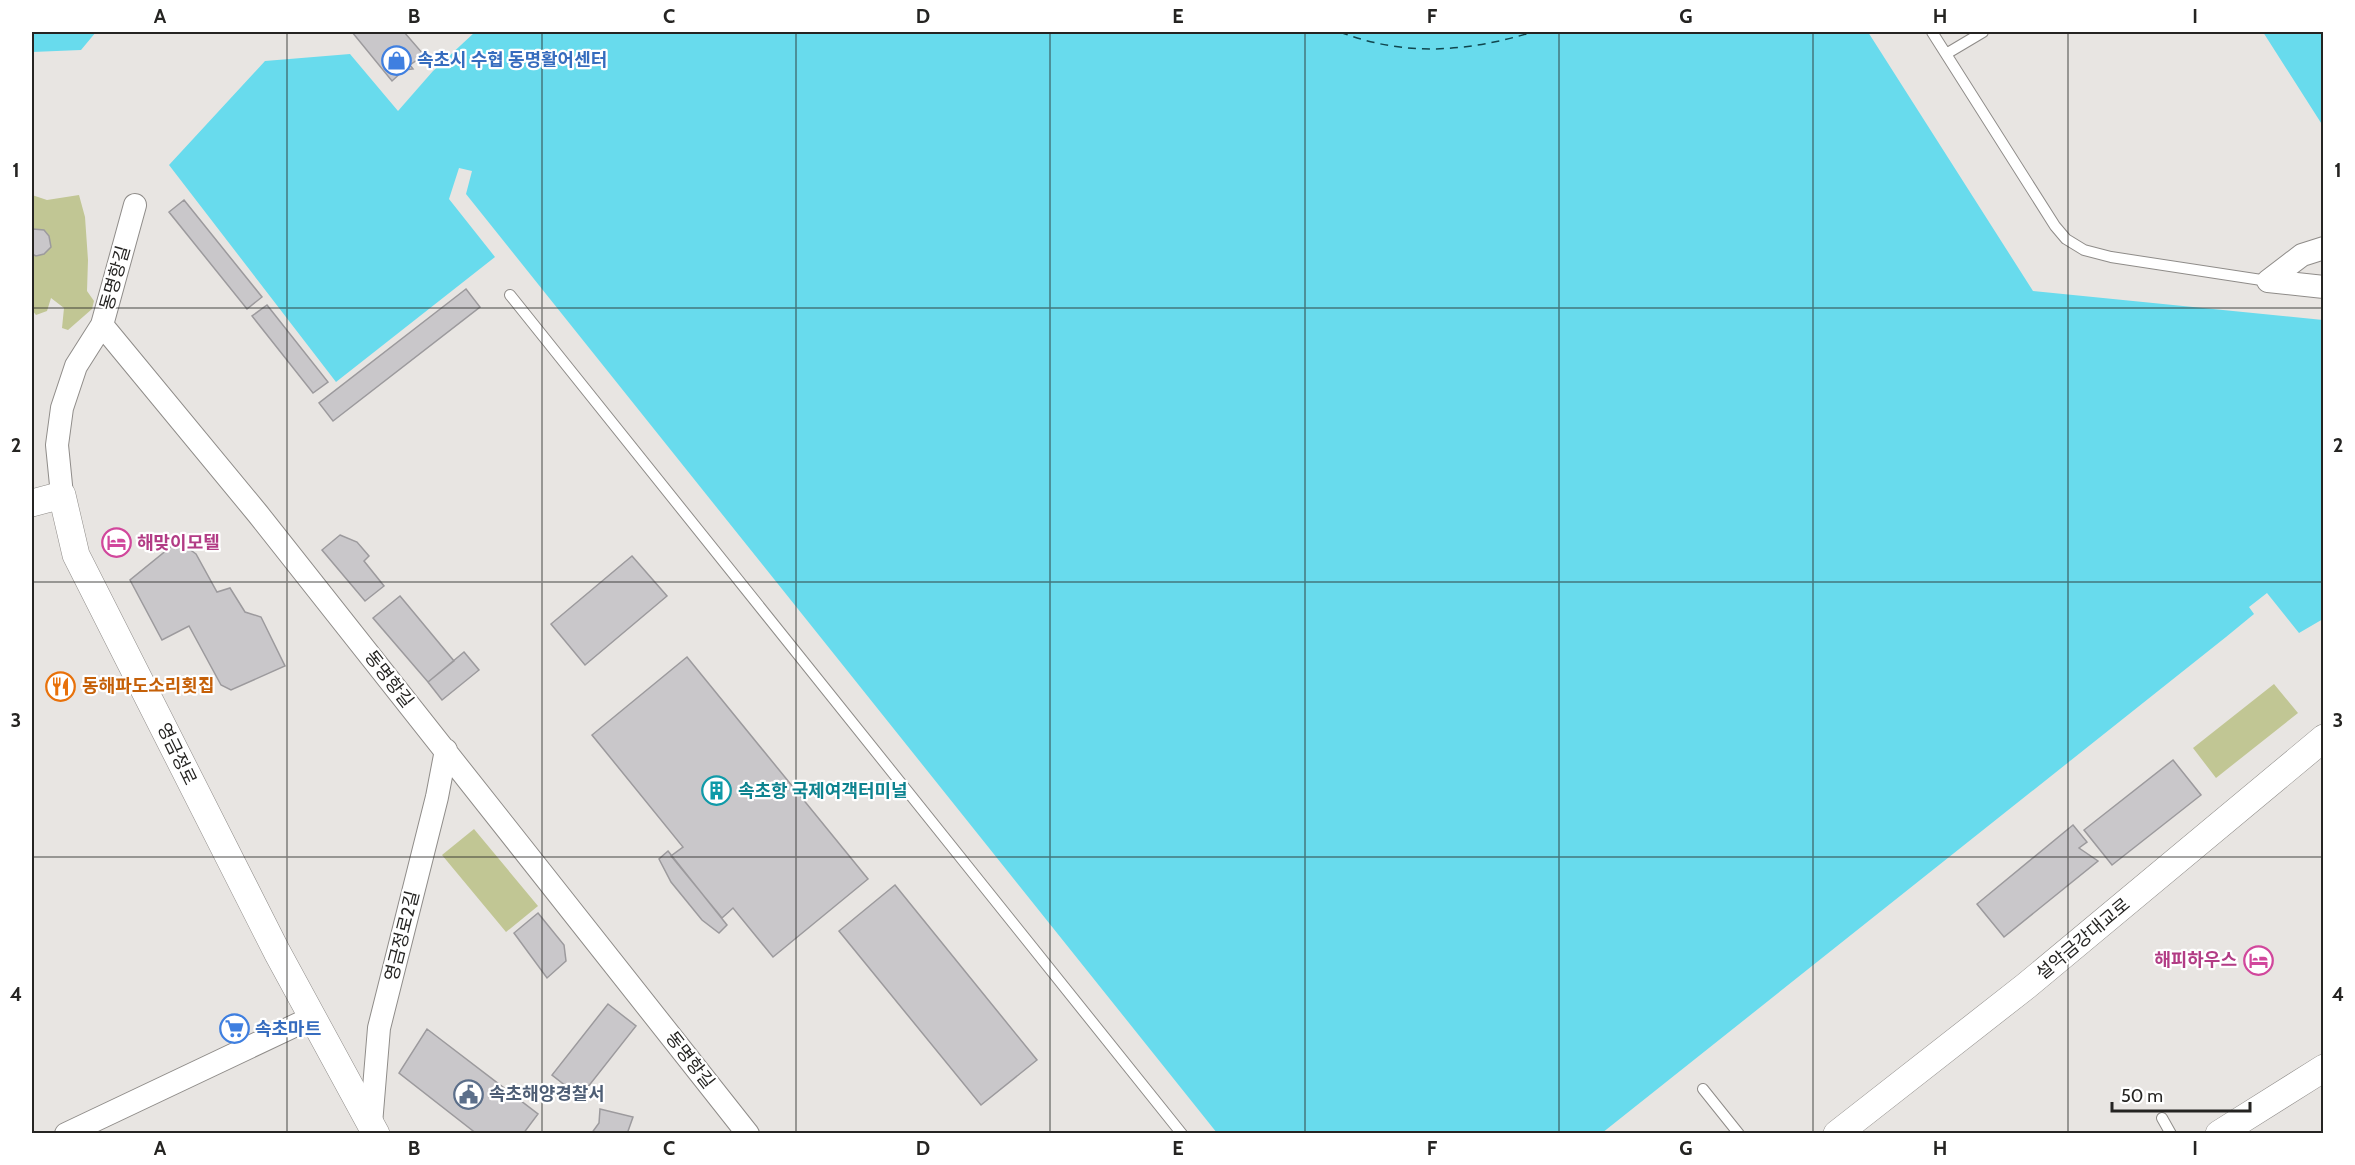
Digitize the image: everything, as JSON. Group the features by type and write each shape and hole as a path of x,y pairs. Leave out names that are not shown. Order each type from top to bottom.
{"street":[{"name":"동명항길","path":"135,205 102,325 258,514 748,1134"},
{"path":"2268,281 2302,255 2324,248"},
{"path":"2268,281 2324,287"},
{"name":"영금정로","path":"102,325 76,366 62,408 57,445 62,495 76,555 271,942 374,1129"},
{"path":"32,503 62,495"},
{"name":"설악금강대교로","path":"1837,1134 2026,986 2324,738"},
{"name":"영금정로2길","path":"374,1129 379,1028 437,797 446,750"},
{"path":"66,1134 313,1017"},
{"path":"2219,1134 2324,1068"}],"lane":[{"path":"1932,32 2055,226 2066,239 2084,250 2111,257 2268,281"},
{"path":"1947,54 1983,32"},
{"path":"510,295 1182,1134"},
{"path":"1703,1089 1739,1134"},
{"path":"2162,1118 2171,1134"}],"green space":[{"path":"32,195 47,200 79,195 85,217 88,260 87,291 94,301 92,309 68,330 62,328 64,308 51,298 47,311 36,315 32,310"},
{"path":"2274,684 2298,713 2216,778 2193,748"},
{"path":"474,829 538,906 506,932 442,855"}],"water":[{"path":"32,32 96,32 81,50 32,52"},
{"path":"475,32 1868,32 2033,291 2323,320 2323,619 2299,633 2267,593 2249,607 2254,614 2226,637 1602,1133 1217,1133 466,194 472,171 459,168 449,199 495,257 336,382 169,165 265,61 350,54 398,111 433,71"},
{"path":"2263,32 2323,32 2323,126"}],"building":[{"name":"속초시 수협 동명활어센터","path":"352,32 404,32 424,55 410,65 413,69 404,70 392,81"},
{"path":"184,200 262,297 247,309 169,212"},
{"path":"33,229 44,230 49,236 51,247 44,254 36,256 32,254"},
{"path":"466,289 480,307 333,421 319,403"},
{"path":"267,305 328,382 313,393 252,316"},
{"path":"340,535 357,542 369,556 364,561 384,586 365,601 322,550"},
{"path":"178,541 196,554 217,592 230,588 245,612 261,617 285,666 231,690 221,685 189,626 162,640 130,580"},
{"path":"632,556 667,596 585,665 551,624"},
{"path":"400,596 454,661 428,682 373,618"},
{"path":"464,652 479,670 442,700 428,682"},
{"name":"속초항 국제여객터미널","path":"687,657 868,879 773,957 733,908 722,918 671,856 683,847 592,735"},
{"path":"2173,760 2201,795 2112,865 2084,830"},
{"path":"2073,825 2087,842 2079,848 2098,861 2004,937 1977,904"},
{"path":"668,851 727,925 719,933 702,920 671,882 659,859"},
{"path":"895,885 1037,1060 981,1105 839,931"},
{"path":"538,913 564,945 566,961 547,978 514,933"},
{"path":"608,1004 636,1026 580,1097 552,1075"},
{"name":"속초해양경찰서","path":"427,1029 538,1114 523,1134 477,1134 399,1073"},
{"path":"600,1109 633,1117 627,1134 591,1134 599,1123"}],"ferry route":[{"path":"1340,32 1388,45 1436,49 1484,44 1533,32"}],"place":[{"name":"속초시 수협 동명활어센터","path":"396,60"},
{"name":"해맞이모텔","path":"116,543"},
{"name":"동해파도소리횟집","path":"61,686"},
{"name":"속초항 국제여객터미널","path":"717,791"},
{"name":"해피하우스","path":"2258,960"},
{"name":"속초마트","path":"234,1029"},
{"name":"속초해양경찰서","path":"468,1094"}]}
